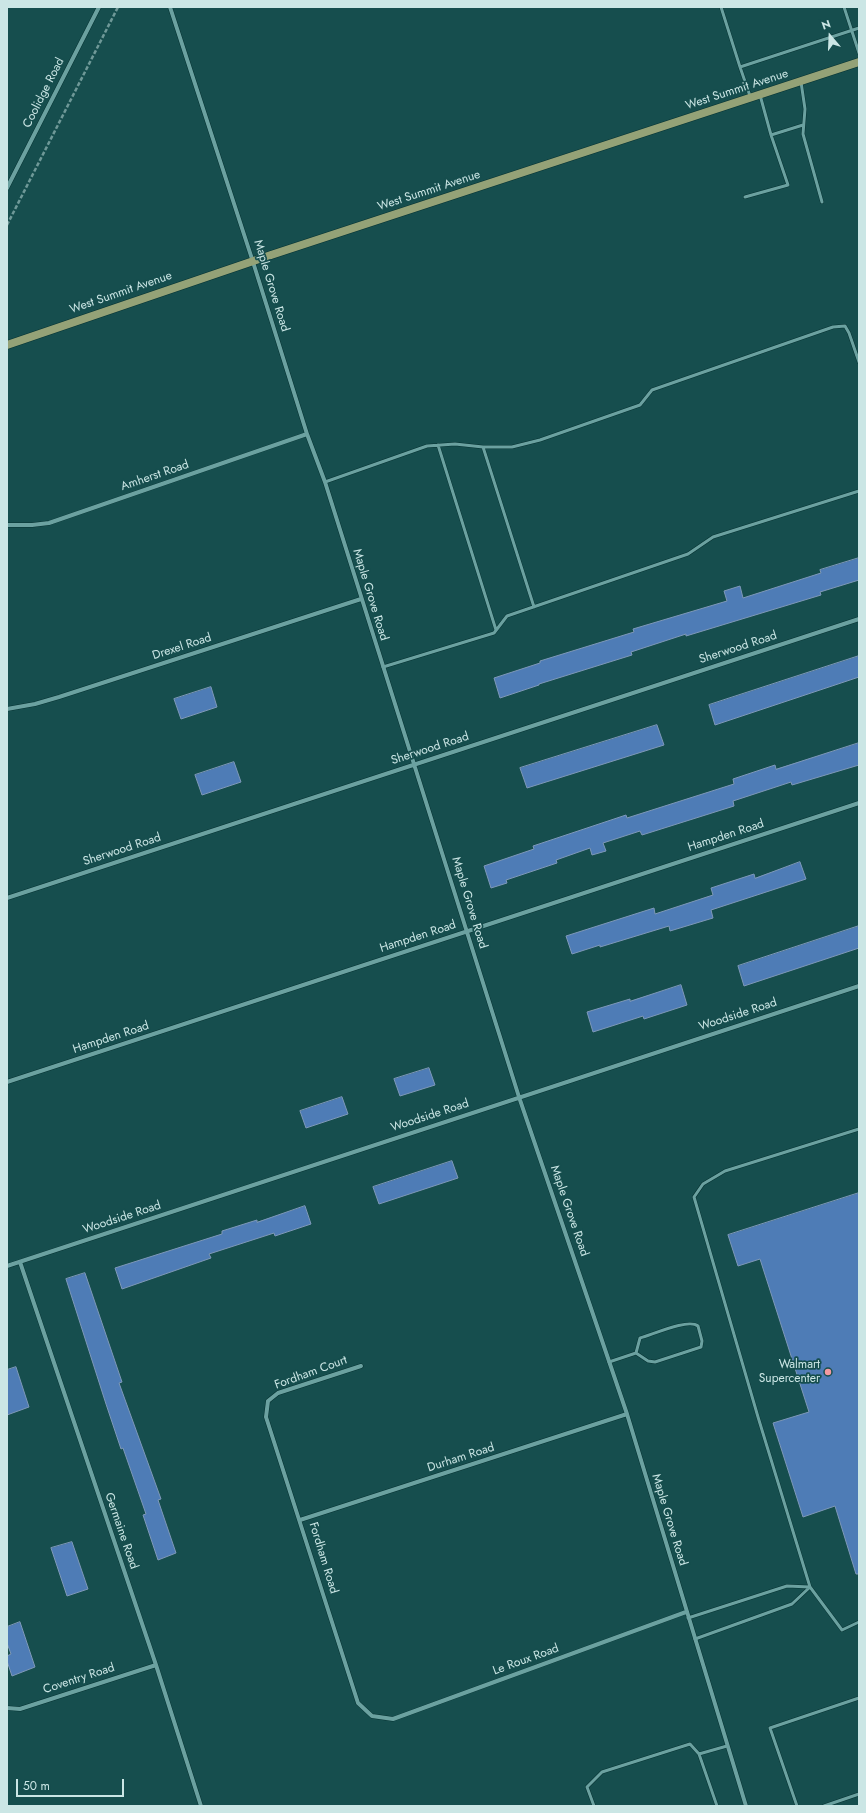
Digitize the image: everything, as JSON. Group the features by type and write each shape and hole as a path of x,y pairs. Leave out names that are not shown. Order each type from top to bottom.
{"street":[{"name":"Coolidge Road","path":"7,188 99,7"},
{"name":"Maple Grove Road","path":"170,7 307,434 325,482 519,1097 627,1414 746,1806"},
{"name":"West Summit Avenue","path":"7,345 253,262 859,62"},
{"name":"Amherst Road","path":"7,525 49,523 307,434"},
{"name":"Drexel Road","path":"7,709 35,704 59,697 361,599"},
{"name":"Sherwood Road","path":"7,898 859,619"},
{"name":"Hampden Road","path":"7,1082 859,803"},
{"name":"Woodside Road","path":"7,1266 859,986"},
{"name":"Germaine Road","path":"20,1262 156,1665 201,1806"},
{"name":"Fordham Court","path":"268,1401 278,1393 361,1366"},
{"name":"Fordham Road","path":"268,1401 266,1417 358,1703 372,1716"},
{"name":"Durham Road","path":"300,1520 627,1414"},
{"name":"Le Roux Road","path":"372,1716 392,1719 686,1612"},
{"name":"Coventry Road","path":"7,1708 20,1709 156,1665"}],"lane":[{"path":"721,7 750,98"},
{"path":"844,7 859,53"},
{"path":"740,67 859,28"},
{"path":"801,82 805,109 803,134 822,202"},
{"path":"745,197 788,185 771,136 760,95"},
{"path":"771,136 803,125"},
{"path":"325,482 427,446 455,444 483,447 512,447 540,440 640,405 652,390 833,327 845,326 859,362"},
{"path":"438,445 496,630"},
{"path":"483,447 534,607"},
{"path":"383,667 494,633 507,616 688,554 713,537 859,491"},
{"path":"859,1129 725,1171 703,1184 694,1198 758,1417 810,1587 842,1630 859,1622"},
{"path":"691,1323 698,1326 702,1341 701,1347 655,1362 648,1361 636,1353 640,1338 683,1324 691,1323"},
{"path":"609,1362 636,1353"},
{"path":"688,1618 787,1586 810,1587"},
{"path":"695,1639 792,1604 810,1587"},
{"path":"797,1806 770,1728 859,1698"},
{"path":"594,1806 587,1787 602,1772 690,1744 699,1754 717,1806"},
{"path":"699,1754 727,1746"},
{"path":"824,1806 859,1794"}],"path":[{"path":"7,225 118,7"}],"building":[{"path":"859,558 859,580 820,592 821,595 686,636 686,634 631,652 632,655 539,684 500,698 494,678 540,663 540,661 634,632 633,629 727,601 724,591 740,586 743,598 821,573 820,570"},
{"path":"859,656 859,677 715,725 709,705"},
{"path":"211,687 217,707 181,719 174,699"},
{"path":"657,725 664,745 527,788 520,768"},
{"path":"859,743 859,765 792,785 791,782 733,801 734,806 642,835 640,831 603,843 606,851 592,855 590,848 556,860 557,863 506,880 507,883 491,888 484,866 534,849 533,846 626,815 627,818 734,784 733,779 775,765 776,769"},
{"path":"234,762 241,782 202,795 195,775"},
{"path":"800,862 806,879 711,910 713,918 670,931 669,926 572,954 566,936 654,908 655,914 713,895 711,888 754,874 755,878"},
{"path":"859,926 859,948 744,986 738,966"},
{"path":"681,985 687,1005 644,1019 643,1016 593,1032 587,1012 630,999 630,1001"},
{"path":"429,1068 435,1085 400,1096 394,1079"},
{"path":"342,1097 348,1114 306,1128 300,1111"},
{"path":"452,1161 458,1178 379,1204 373,1187"},
{"name":"Walmart Supercenter","path":"859,1193 859,1574 856,1574 835,1506 803,1517 773,1423 809,1412 760,1259 738,1266 728,1235"},
{"path":"305,1206 311,1224 275,1236 274,1233 209,1254 211,1258 122,1289 115,1268 222,1234 222,1231 257,1220 257,1222"},
{"path":"85,1273 122,1382 119,1383 161,1499 158,1500 176,1553 158,1560 143,1515 146,1514 123,1448 121,1449 66,1279"},
{"path":"16,1367 29,1407 7,1415 7,1370"},
{"path":"72,1542 88,1589 67,1596 51,1548"},
{"path":"20,1622 35,1667 12,1676 7,1661 7,1656 11,1654 7,1643 7,1627"}],"place":[{"name":"Walmart Supercenter","path":"828,1372"}]}
